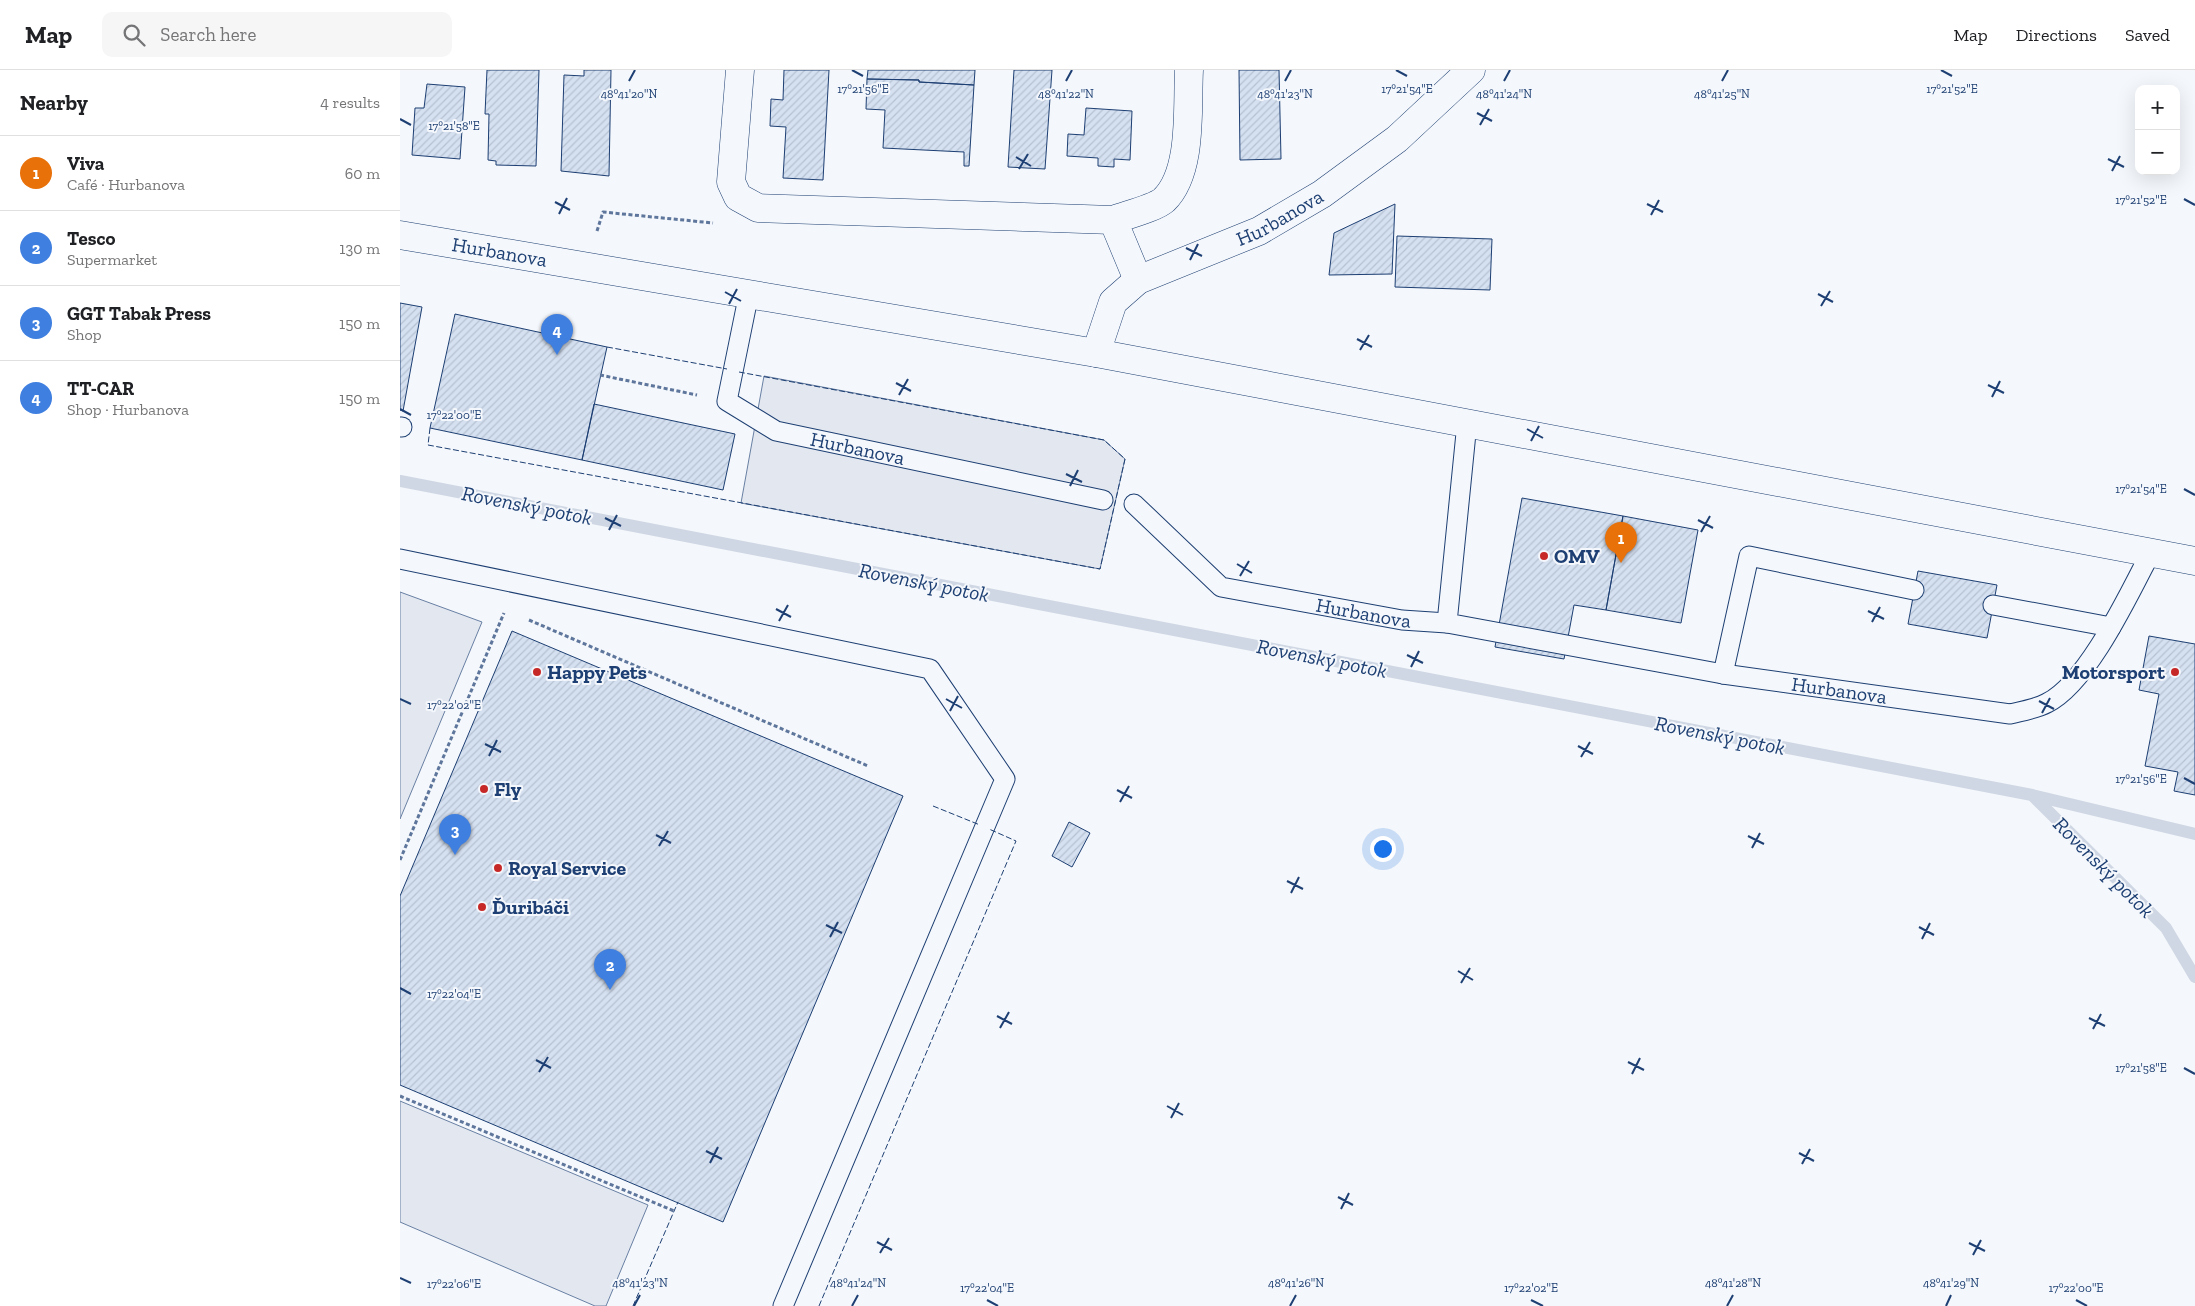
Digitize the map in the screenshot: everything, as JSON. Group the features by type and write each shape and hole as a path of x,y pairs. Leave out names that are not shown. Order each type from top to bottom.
{"main road":[{"path":"740,70 731,182 738,197 758,208 1113,220 1163,201 1177,182 1184,162 1189,70"},
{"name":"Hurbanova","path":"1096,353 1113,302 1138,280 1259,230 1322,194 1397,139 1472,70"},
{"path":"1113,220 1138,280"},
{"name":"Hurbanova","path":"400,235 1096,353 2195,561"}],"lane":[{"path":"727,401 748,293"},
{"name":"Hurbanova","path":"727,401 776,431 1103,500"},
{"path":"1447,623 1467,423"},
{"name":"Hurbanova","path":"1134,504 1221,587 1402,620 1447,623 1723,674 2010,714 2048,703 2073,682 2112,627 2151,552"},
{"path":"1723,674 1749,556 1914,590"},
{"path":"400,559 930,669 1004,778 783,1306"},
{"path":"1993,605 2112,627"}],"path":[{"path":"596,232 603,212 721,224"},
{"path":"600,375 727,401"},
{"path":"400,860 505,610"},
{"path":"523,618 868,766"},
{"path":"400,1096 674,1211"}],"shaded area":[{"path":"764,376 1104,440 1125,459 1100,569 741,503"},
{"path":"400,592 482,622 400,819"},
{"path":"400,1101 648,1205 606,1306 595,1306 400,1222"}],"building":[{"path":"487,70 539,70 536,166 496,165 496,161 488,160 489,114 485,114"},
{"path":"584,70 611,70 609,176 561,171 564,75 584,76"},
{"path":"784,70 829,70 823,180 783,178 786,127 770,126 771,99 783,100"},
{"path":"868,70 975,70 974,85 919,82 919,80 867,79"},
{"path":"1014,70 1052,70 1045,169 1008,167"},
{"path":"1239,70 1279,70 1281,159 1240,160"},
{"path":"867,79 919,80 919,82 974,85 969,166 964,166 964,152 883,148 885,110 866,109"},
{"path":"427,84 465,87 460,159 412,155 415,108 424,108"},
{"path":"1086,108 1132,111 1130,160 1114,159 1114,167 1098,166 1098,158 1067,156 1068,134 1084,135"},
{"path":"1395,204 1392,274 1329,275 1334,233"},
{"path":"1397,236 1492,239 1490,290 1395,287"},
{"path":"400,303 422,307 403,411 400,410"},
{"path":"455,314 607,347 582,460 430,428"},
{"path":"594,404 735,434 723,490 582,460"},
{"path":"1522,498 1623,516 1606,610 1574,605 1564,659 1495,647"},
{"path":"1623,516 1698,530 1681,623 1606,610"},
{"path":"1918,571 1997,585 1987,638 1908,624"},
{"path":"512,631 903,796 723,1222 400,1085 400,896"},
{"path":"2149,636 2195,644 2195,795 2174,791 2178,772 2145,766 2159,694 2139,690"},
{"path":"1069,822 1090,833 1072,867 1052,856"}],"waterway":[{"name":"Rovenský potok","path":"400,481 2032,795 2166,928 2195,977"},
{"path":"2032,795 2195,834"}],"fence":[{"path":"607,347 727,369"},
{"path":"430,428 428,445 1100,569 1125,459 1104,440 739,372"},
{"path":"933,806 980,825"},
{"path":"819,1306 1016,841 989,829"},
{"path":"633,1306 678,1202"}],"place":[{"name":"TT-CAR","path":"557,355"},
{"name":"OMV","path":"1544,556"},
{"name":"Viva","path":"1621,563"},
{"name":"Happy Pets","path":"537,672"},
{"name":"Motorsport","path":"2175,672"},
{"name":"Fly","path":"484,789"},
{"name":"GGT Tabak Press","path":"455,855"},
{"name":"Royal Service","path":"498,868"},
{"name":"Ďuribáči","path":"482,907"},
{"name":"Tesco","path":"610,990"}]}
